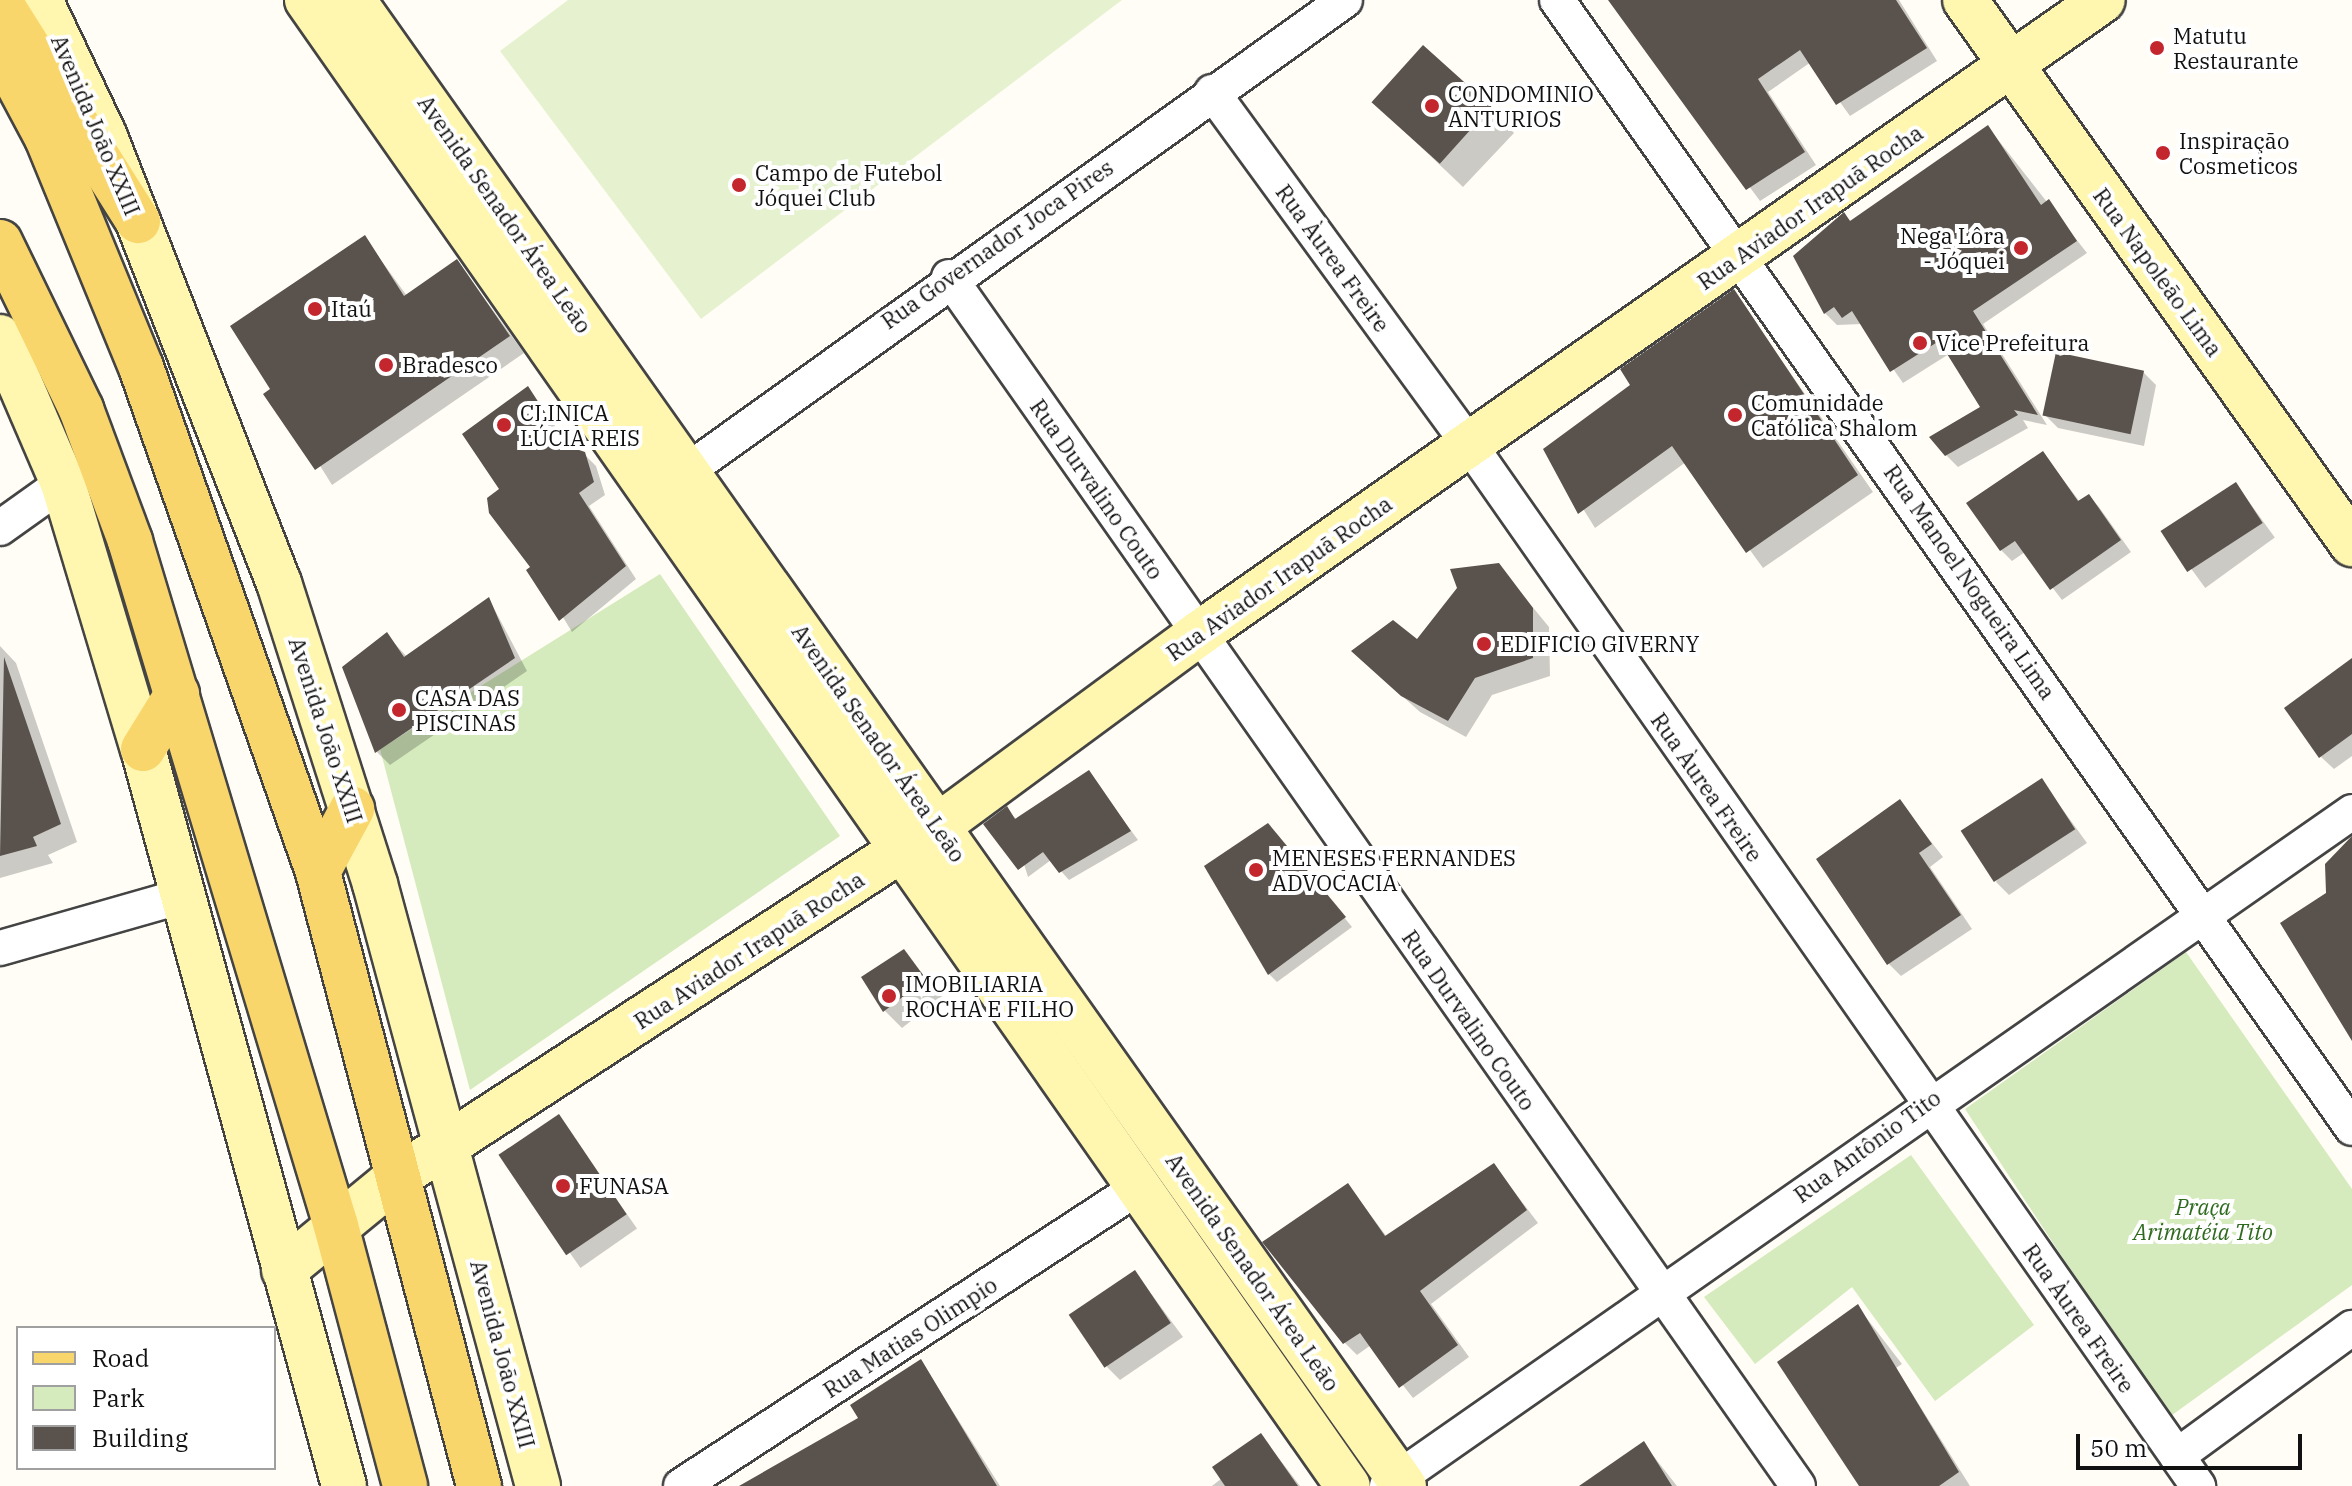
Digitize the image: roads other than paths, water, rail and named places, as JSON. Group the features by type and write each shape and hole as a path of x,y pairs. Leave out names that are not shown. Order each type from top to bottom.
{"main road":[{"path":"0,2 138,221"},
{"path":"0,50 47,138 141,367 318,872 479,1486"},
{"path":"0,242 81,409 177,694 336,1226 405,1486"},
{"path":"143,749 177,694"},
{"path":"318,872 352,809"}],"street":[{"name":"Avenida João XXIII","path":"40,0 138,221 279,583 352,809 448,1144 538,1486"},
{"name":"Avenida Senador Área Leão","path":"307,0 402,103 537,259 670,483 902,850 1348,1486"},
{"name":"Avenida Senador Área Leão","path":"353,0 402,103 503,286 670,483 938,826 1397,1483"},
{"name":"Rua Governador Joca Pires","path":"670,483 949,277 1345,0"},
{"name":"Rua Manoel Nogueira Lima","path":"1557,0 2203,910 2352,1128"},
{"name":"Rua Napoleão Lima","path":"1965,0 2352,544"},
{"name":"Rua Aviador Irapuã Rocha","path":"284,1270 396,1178 938,826 1197,635 2012,68 2103,0"},
{"name":"Rua Àurea Freire","path":"1212,92 1469,444 2198,1486"},
{"path":"503,286 537,259"},
{"name":"Rua Durvalino Couto","path":"949,277 1197,635 1798,1486"},
{"path":"0,337 63,483 143,749 179,897 344,1486"},
{"path":"0,528 63,483"},
{"name":"Rua Antônio Tito","path":"1397,1483 1928,1102 2203,910 2352,812"},
{"path":"0,948 179,897"},
{"name":"Rua Matias Olimpio","path":"681,1486 1139,1187"},
{"path":"2177,1456 2352,1328"}],"place":[{"name":"Matutu Restaurante","path":"2157,48"},
{"name":"CONDOMINIO ANTURIOS","path":"1432,106"},
{"name":"Inspiração Cosmeticos","path":"2163,153"},
{"name":"Campo de Futebol Jóquei Club","path":"739,185"},
{"name":"Nega Lôra - Jóquei","path":"2021,248"},
{"name":"Itaú","path":"315,309"},
{"name":"Vice Prefeitura","path":"1920,343"},
{"name":"Bradesco","path":"386,365"},
{"name":"Comunidade Católica Shalom","path":"1735,415"},
{"name":"CLINICA LÚCIA REIS","path":"504,425"},
{"name":"EDIFICIO GIVERNY","path":"1484,644"},
{"name":"CASA DAS PISCINAS","path":"399,710"},
{"name":"MENESES FERNANDES ADVOCACIA","path":"1256,870"},
{"name":"IMOBILIARIA ROCHA E FILHO","path":"889,996"},
{"name":"FUNASA","path":"563,1186"}],"park label":[{"name":"Praça Arimatéia Tito","path":"2203,1218"}]}
